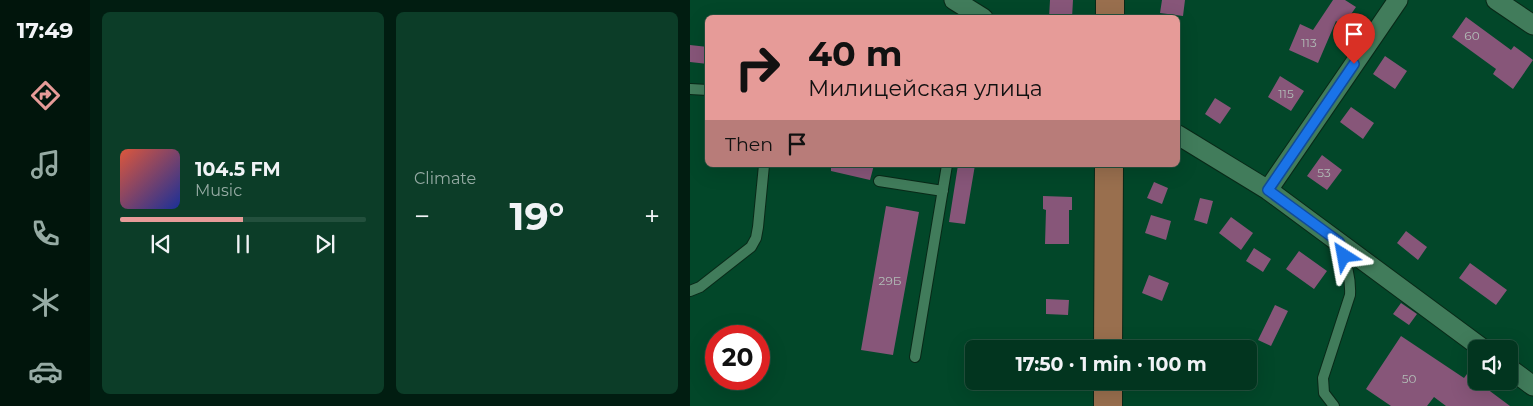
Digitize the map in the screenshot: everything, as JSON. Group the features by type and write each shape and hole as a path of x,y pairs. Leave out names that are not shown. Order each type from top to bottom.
{"main road":[{"path":"1110,0 1110,15"},
{"path":"1108,340 1109,167"},
{"path":"1108,390 1108,406"}],"street":[{"path":"954,0 978,15"},
{"path":"1268,190 1398,0"},
{"path":"1496,0 1533,25"},
{"path":"1180,136 1268,190 1471,340"},
{"path":"1518,375 1533,386"}],"lane":[{"path":"690,88 705,90"},
{"path":"690,291 700,287 751,247 756,238 758,228 764,167"},
{"path":"915,357 947,167"},
{"path":"879,181 943,191"},
{"path":"1334,406 1324,393 1323,378 1350,295 1349,270 1339,242"}],"building":[{"path":"1050,0 1073,0 1072,15 1049,15"},
{"path":"1162,0 1185,0 1183,16 1160,13"},
{"path":"1333,0 1345,0 1356,7 1343,26 1336,21 1318,63 1289,50 1300,24 1313,30"},
{"path":"1466,17 1511,50 1514,46 1533,60 1513,89 1493,74 1496,69 1452,37"},
{"path":"690,45 705,47 705,64 690,62"},
{"path":"1385,56 1407,71 1395,89 1373,74"},
{"path":"1280,76 1304,91 1291,111 1268,97"},
{"path":"1215,98 1231,108 1220,124 1205,114"},
{"path":"1351,107 1374,123 1363,139 1340,122"},
{"path":"1322,155 1342,170 1327,190 1307,176"},
{"path":"831,167 873,167 870,180 831,171"},
{"path":"958,167 975,167 965,224 949,222"},
{"path":"1154,182 1168,188 1162,204 1147,198"},
{"path":"1043,196 1072,197 1072,210 1069,210 1069,244 1045,244 1046,210 1043,209"},
{"path":"1200,198 1213,201 1207,224 1194,220"},
{"path":"886,206 919,212 893,355 861,350"},
{"path":"1151,215 1171,221 1166,240 1145,233"},
{"path":"1231,217 1253,233 1241,250 1219,233"},
{"path":"1406,231 1427,247 1418,260 1397,243"},
{"path":"1254,248 1271,259 1263,272 1246,261"},
{"path":"1299,251 1327,271 1314,289 1286,269"},
{"path":"1470,263 1507,290 1496,305 1459,278"},
{"path":"1149,275 1169,283 1162,301 1142,293"},
{"path":"1046,299 1069,300 1068,315 1046,314"},
{"path":"1401,303 1417,314 1409,325 1393,314"},
{"path":"1275,305 1288,311 1271,346 1258,340"},
{"path":"1401,336 1464,378 1468,375 1468,390 1488,390 1510,406 1446,406 1434,397 1427,406 1391,406 1366,389"}],"route":[{"path":"1344,256 1339,242 1268,190 1354,64"}]}
